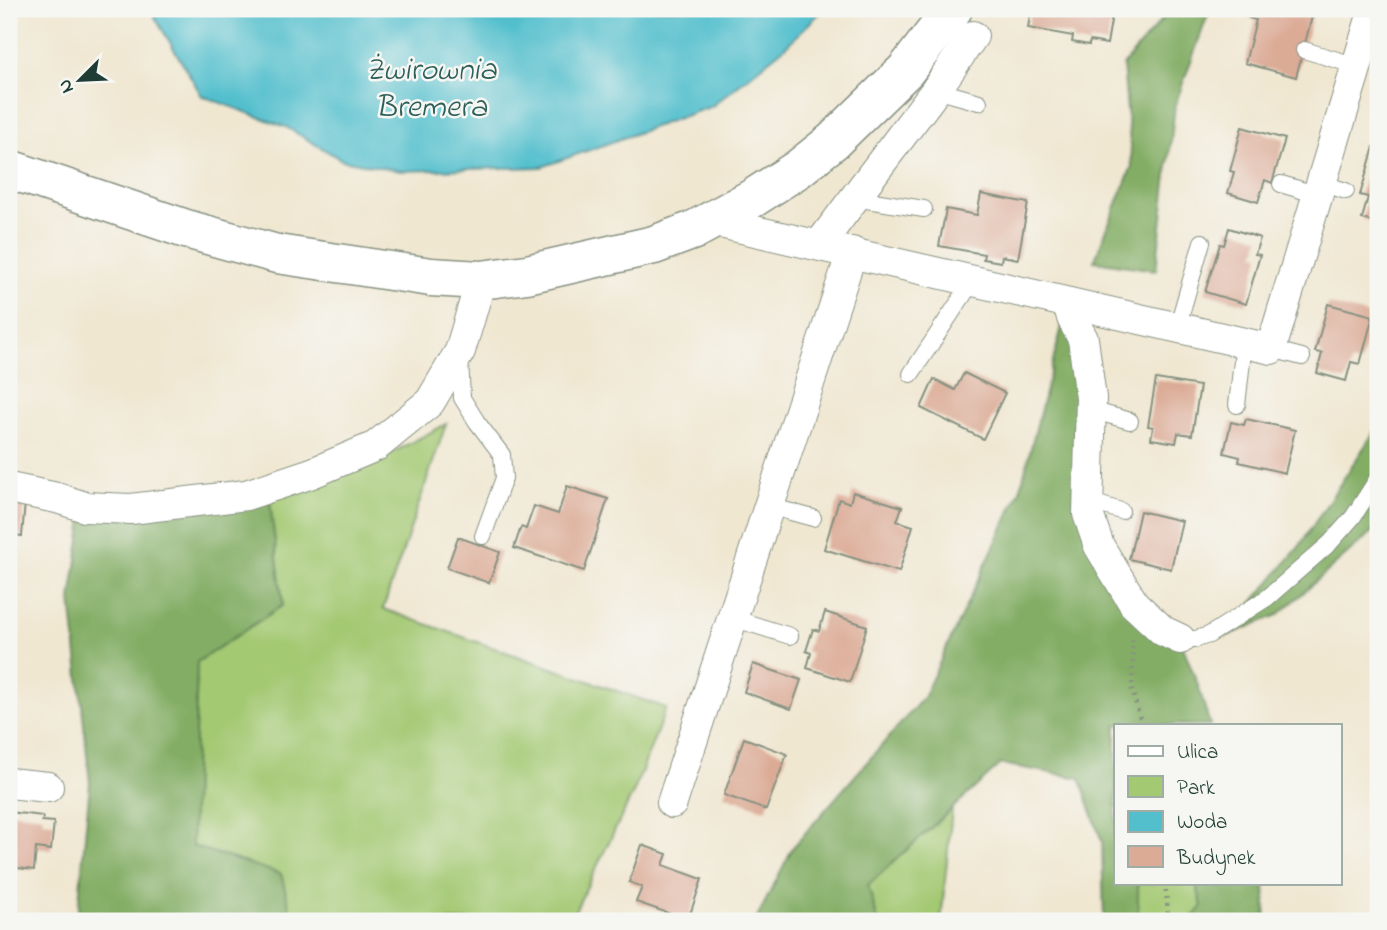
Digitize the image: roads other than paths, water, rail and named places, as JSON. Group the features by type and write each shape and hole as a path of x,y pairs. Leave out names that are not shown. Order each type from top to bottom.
{"street":[{"path":"710,221 1257,346 1328,190 1357,66 1374,9"},
{"path":"819,245 936,90 963,22"},
{"path":"9,169 186,229 277,254 431,277 481,280 527,274 664,241 733,210 775,184 834,141 906,70 963,22"},
{"path":"672,803 852,252"},
{"path":"9,488 85,507 131,509 246,495 312,473 376,446 430,402 460,351 481,280"},
{"path":"1068,303 1083,339 1091,410 1088,514 1099,546 1116,578 1139,609 1163,631 1181,639"},
{"path":"9,783 48,787"}],"lane":[{"path":"1304,50 1357,66"},
{"path":"936,90 979,102"},
{"path":"1281,184 1328,190"},
{"path":"854,198 924,209"},
{"path":"1177,328 1202,242"},
{"path":"911,374 972,282"},
{"path":"1237,405 1257,346 1302,357"},
{"path":"460,351 462,398 502,455 504,478 483,536"},
{"path":"1091,410 1130,421"},
{"path":"1181,639 1196,639 1209,635 1266,598 1331,543 1353,517 1378,478"},
{"path":"1088,501 1121,511"},
{"path":"769,506 813,518"},
{"path":"732,618 790,636"}],"water":[{"name":"Żwirownia Bremera","path":"150,9 824,9 785,47 712,106 542,167 401,171 342,160 286,127 202,96"}]}
